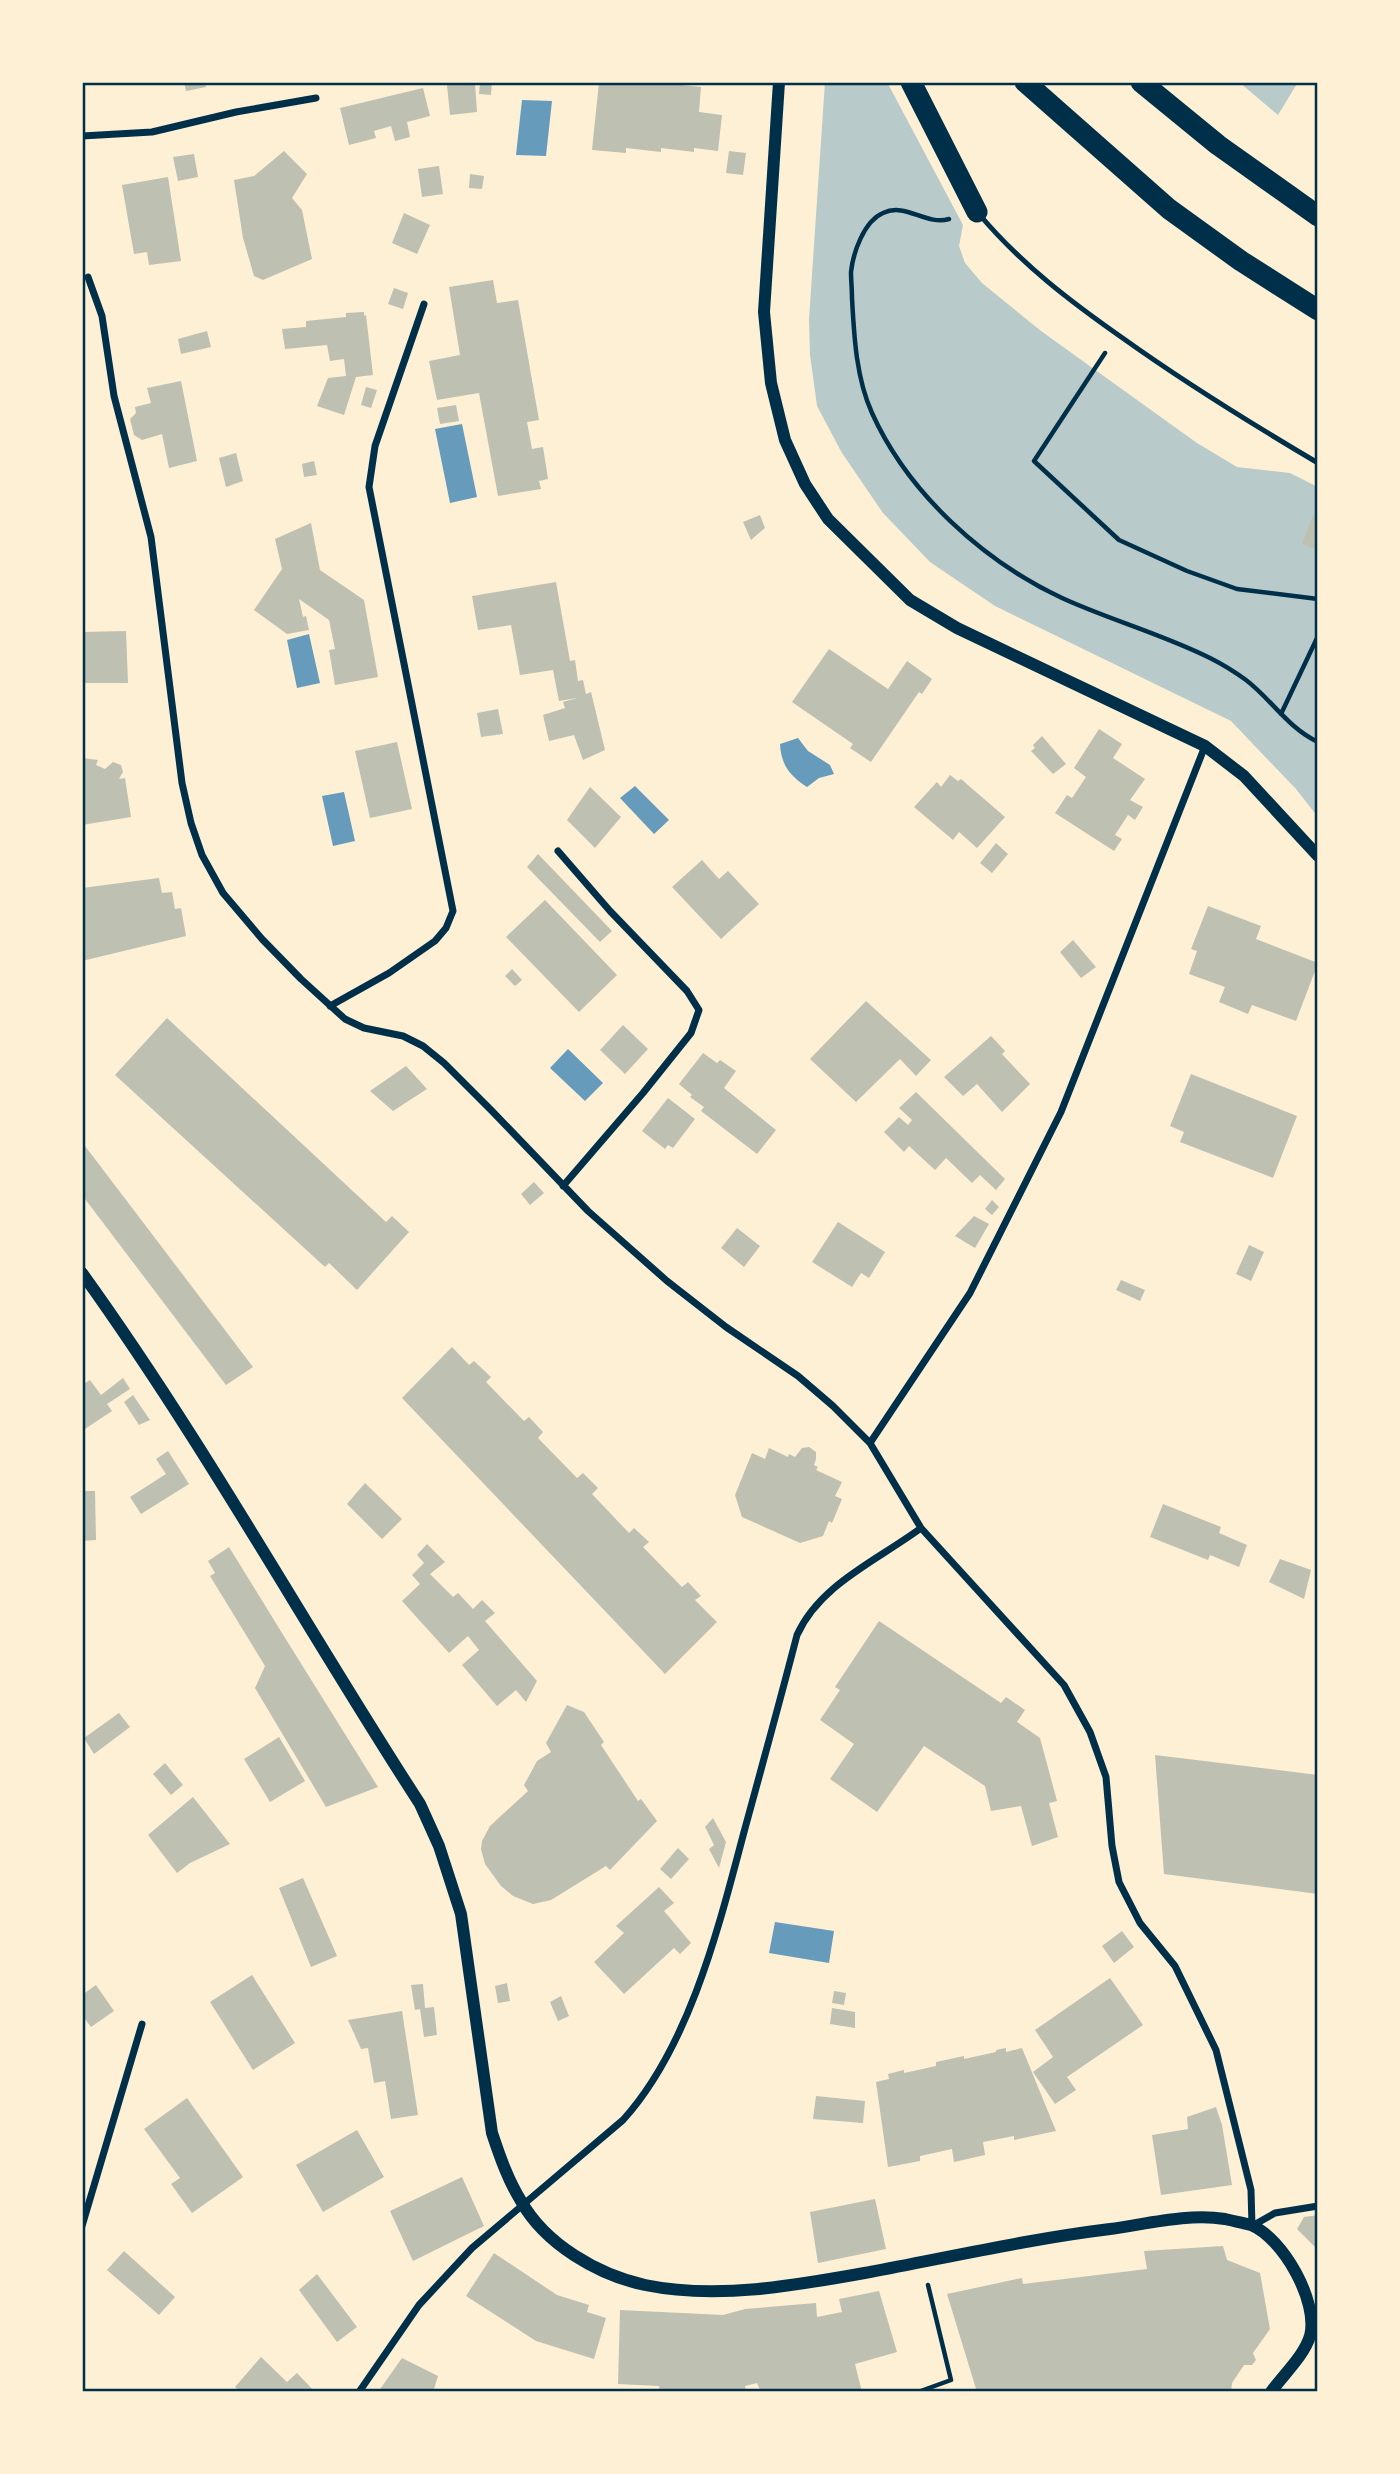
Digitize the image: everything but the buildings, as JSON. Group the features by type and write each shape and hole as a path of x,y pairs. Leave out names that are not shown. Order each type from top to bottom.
{"highway":[{"path":"911,82 977,212"},
{"path":"1025,82 1168,209 1241,261 1318,310"},
{"path":"1141,82 1218,145 1318,216"}],"street":[{"path":"779,82 764,312 771,383 785,440 805,484 828,519 910,600 957,628 1205,746 1244,776 1318,856"},
{"path":"82,136 152,132 236,112 316,98"},
{"path":"88,277 102,316 114,396 151,537 182,783 202,855 223,893 262,939 345,1019 364,1028 403,1036 423,1046 492,1111 563,1186 667,1281 726,1327 798,1376 833,1406 870,1443 921,1528 1064,1685 1090,1732 1107,1777 1112,1846 1119,1882 1140,1923 1175,1966 1216,2050 1251,2190 1252,2226"},
{"path":"330,1006 389,972 435,941 446,928 453,911 369,487 375,446 424,304"},
{"path":"870,1443 970,1293 1061,1112 1205,746"},
{"path":"558,850 610,911 687,991 699,1010 691,1034 563,1186"},
{"path":"82,1273 242,1514 420,1804 439,1846 461,1914 492,2133 503,2168 522,2204 544,2229 573,2255 609,2274 643,2285 688,2292 738,2290 817,2281 1074,2233 1189,2218 1224,2219 1252,2226 1274,2242 1296,2274 1312,2313 1314,2337 1271,2392"},
{"path":"359,2392 419,2305 472,2248 623,2120 640,2101 656,2076 683,2022 703,1974 797,1635 813,1608 834,1589 921,1528"},
{"path":"82,2226 142,2024"},
{"path":"1252,2226 1275,2213 1318,2206"}],"lane":[{"path":"977,212 1022,261 1117,335 1164,368 1318,463"}],"path":[{"path":"977,212 944,221 924,219 910,211 882,213 872,221 859,243 851,271 855,350 871,412 901,462 935,508 994,559 1060,597 1210,658 1247,680 1307,737 1318,742"},
{"path":"1117,335 1034,461 1119,540 1187,571 1237,589 1318,599"},
{"path":"1281,714 1318,636"},
{"path":"918,2392 951,2380 922,2262"}],"shaded area":[{"path":"825,82 887,82 963,225 959,246 965,263 982,283 1041,331 1197,443 1237,467 1290,473 1318,487 1318,817 1296,789 1231,721 995,606 930,562 883,513 842,453 817,406 810,355 809,319"},
{"path":"1239,82 1298,82 1278,115"}],"water":[{"path":"522,100 552,101 546,156 516,155"},
{"path":"462,424 477,497 450,503 435,429"},
{"path":"309,634 320,683 297,688 287,640"},
{"path":"798,738 808,751 830,765 834,774 819,778 807,787 791,774 784,764 780,744"},
{"path":"635,786 669,820 654,834 620,798"},
{"path":"344,792 355,841 333,846 322,796"},
{"path":"568,1049 603,1083 585,1101 550,1068"},
{"path":"775,1922 834,1931 829,1963 769,1953"}]}
